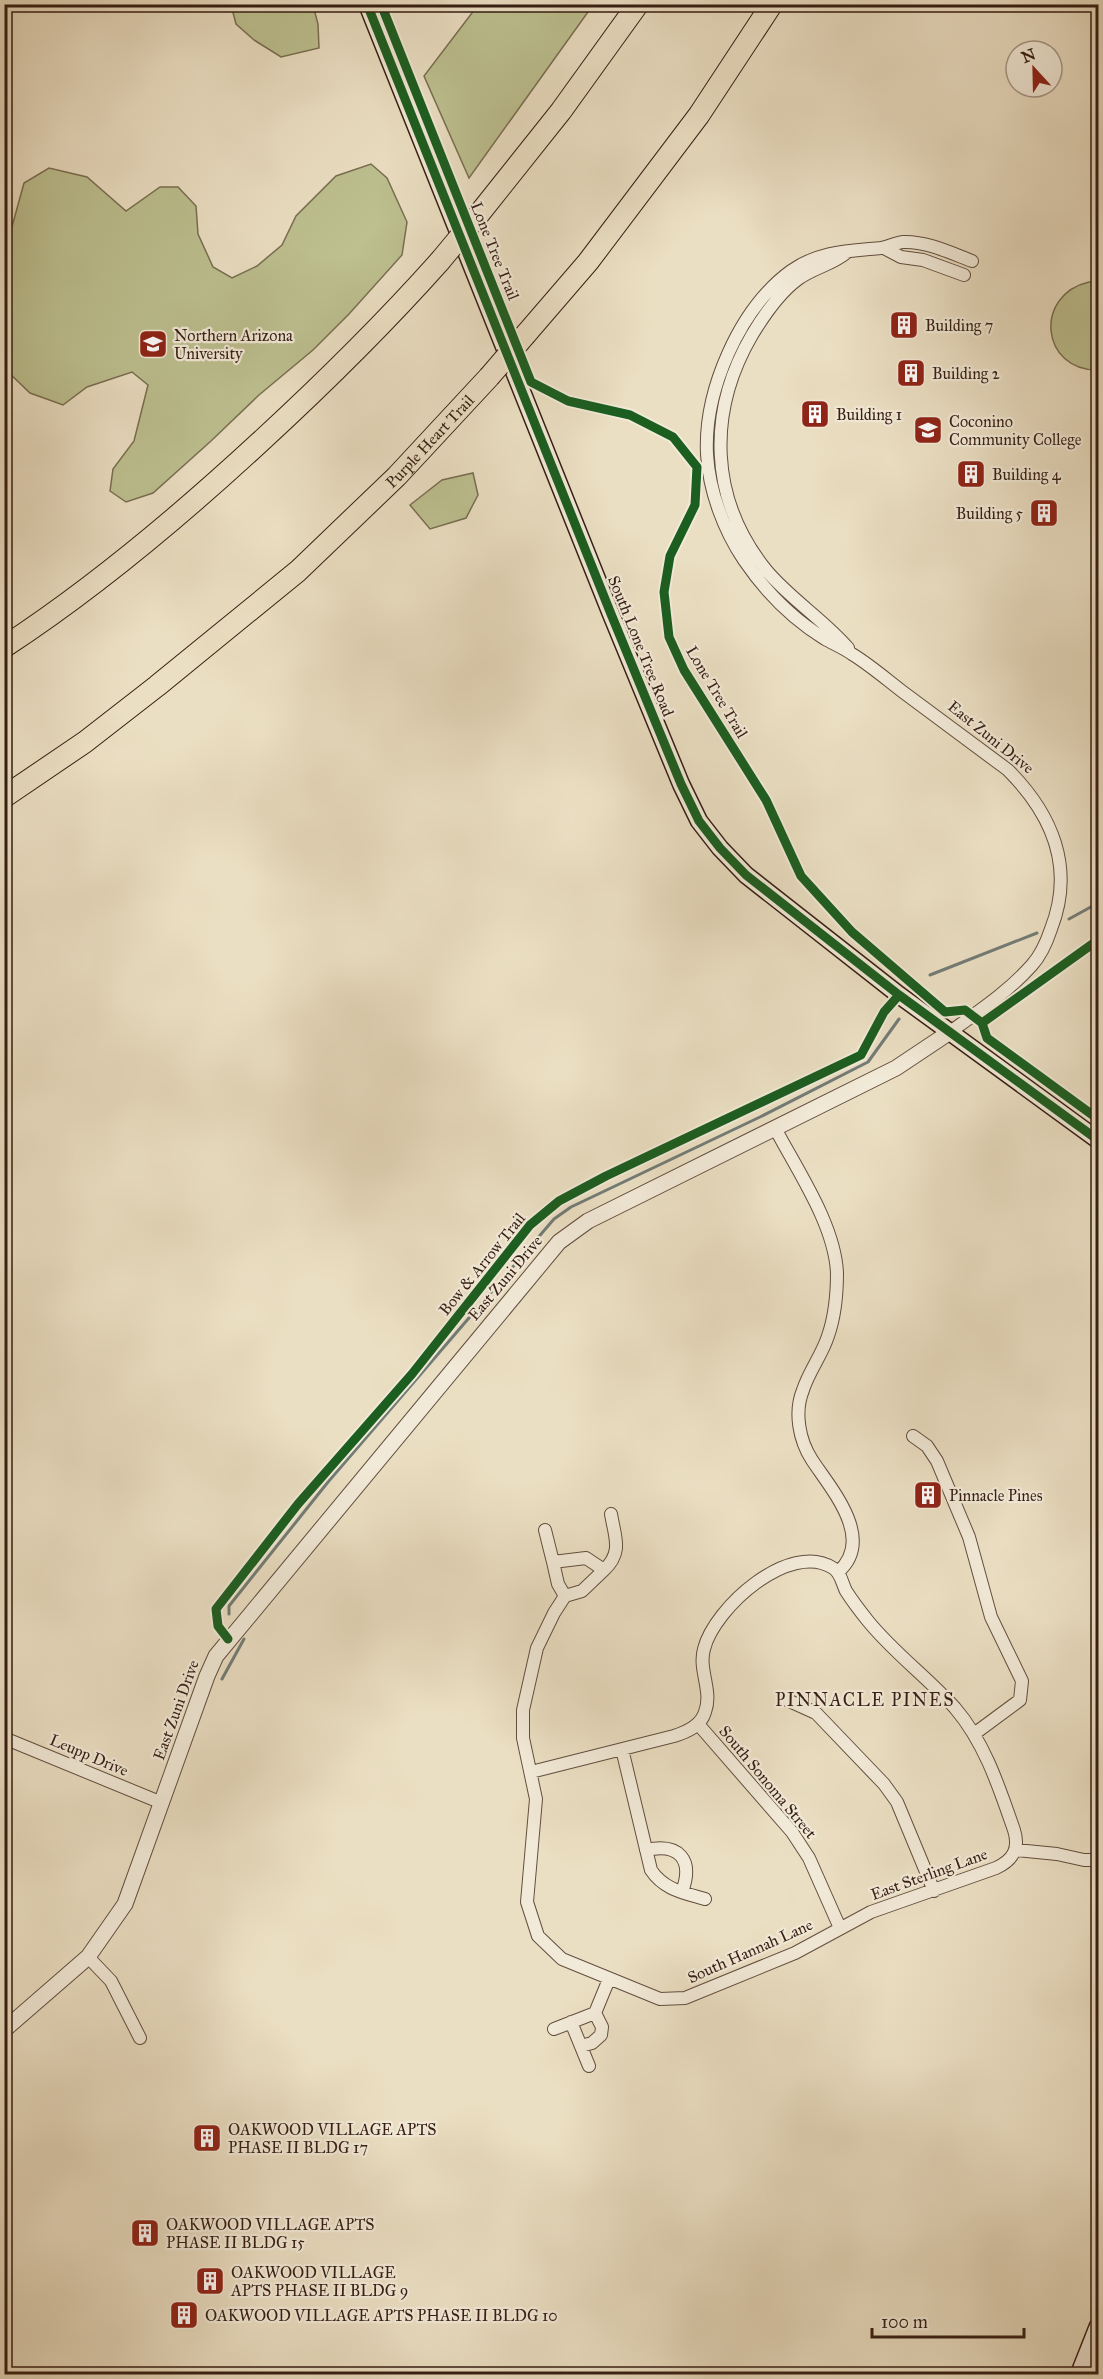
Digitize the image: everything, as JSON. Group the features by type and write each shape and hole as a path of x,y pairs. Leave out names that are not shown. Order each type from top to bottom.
{"highway":[{"path":"4,647 40,624 124,560 206,491 339,369 440,261 479,214 561,111 638,4"},
{"name":"Purple Heart Trail","path":"4,797 121,714 298,572 397,476 489,377 588,262 699,115 772,4"}],"main road":[{"name":"South Lone Tree Road","path":"367,4 611,614 681,784 699,821 720,848 746,875 899,995 1098,1140"},
{"path":"1079,2374 1098,2326"},
{"path":"1095,2374 1098,2366"}],"street":[{"name":"East Zuni Drive","path":"4,2030 88,1957 124,1905 216,1656 559,1242 588,1221 896,1068 1007,991 1034,963 1047,941 1058,913 1061,882 1058,855 1052,831 1029,791 1008,770 852,654 824,638 777,600 744,559 718,506 709,475 707,453 709,420 714,397 733,342 758,302 792,270 832,252 846,253 884,248 902,242 924,245 972,261"},
{"name":"East Zuni Drive","path":"884,248 901,257 923,260 964,275"},
{"path":"775,1128 824,1222 835,1255 834,1315 820,1356 802,1391 799,1421 802,1438 810,1457 844,1508 849,1520 852,1532 850,1556 838,1572"},
{"path":"912,1436 927,1446 937,1461 974,1551 991,1617 1022,1681 1020,1700 974,1734"},
{"path":"545,1530 558,1584 565,1596 582,1591 613,1561 617,1552 611,1514"},
{"path":"553,1562 586,1558 604,1570"},
{"path":"531,1772 674,1736 698,1724 708,1703 703,1666 704,1646 714,1625 733,1601 757,1581 796,1564 808,1562 825,1564 838,1572 846,1591 879,1635 956,1709 974,1734 991,1766 1011,1819 1018,1840 1016,1850 1098,1860"},
{"name":"South Hannah Lane","path":"565,1596 537,1648 523,1710 523,1738 536,1798 527,1902 534,1928 546,1945 562,1959 660,1999 685,1998 795,1953 840,1928"},
{"path":"785,1699 816,1713 884,1784 897,1802 934,1891"},
{"name":"South Sonoma Street","path":"698,1724 792,1832 809,1858 840,1928"},
{"name":"Leupp Drive","path":"4,1738 162,1803"},
{"path":"622,1749 649,1864 656,1878 669,1887 705,1899"},
{"path":"646,1850 668,1848 681,1856 687,1871 682,1892"},
{"name":"East Sterling Lane","path":"840,1928 872,1912 1004,1864 1016,1850"},
{"path":"88,1957 111,1981 140,2038"},
{"path":"554,2029 595,2013 609,1978"},
{"path":"581,2046 592,2043 601,2036 602,2027 595,2013"},
{"path":"571,2022 589,2066"}],"green space":[{"path":"231,5 313,5 318,24 319,48 281,57 254,40 236,24"},
{"path":"478,5 593,5 469,178 424,76"},
{"name":"Northern Arizona University","path":"371,164 387,178 407,222 402,255 313,350 259,395 153,493 126,502 110,491 113,469 134,441 148,385 132,372 87,387 63,405 30,393 5,369 5,252 24,183 49,168 87,177 126,211 160,187 178,187 196,206 198,234 213,267 232,278 257,266 282,245 296,216 336,176"},
{"path":"1089,282 1098,282 1098,370 1079,367 1065,358 1055,346 1051,331 1052,316 1059,301 1071,290"},
{"path":"473,473 478,495 466,518 430,529 410,505 442,480"}],"waterway":[{"path":"1069,919 1098,903"},
{"path":"930,975 1037,933"},
{"path":"229,1614 229,1606 328,1482 554,1219 571,1207 760,1117 868,1062 899,1019"},
{"path":"222,1679 244,1639"}],"cycle path":[{"path":"367,4 611,614 681,784 699,821 720,848 746,875 899,995 1098,1140"},
{"name":"Lone Tree Trail","path":"381,4 531,382 568,401 630,415 673,437 697,467 695,505 670,556 664,592 669,637 684,670 766,800 801,876 852,932 945,1012 965,1010 982,1023 987,1038 1098,1119"},
{"path":"982,1023 1098,940"},
{"name":"Bow & Arrow Trail","path":"228,1639 218,1626 216,1609 298,1504 412,1374 530,1225 559,1201 606,1176 861,1055 884,1012 899,995"}],"place":[{"name":"Building 7","path":"904,325"},
{"name":"Northern Arizona University","path":"153,344"},
{"name":"Building 2","path":"911,373"},
{"name":"Building 1","path":"815,414"},
{"name":"Coconino Community College","path":"928,430"},
{"name":"Building 4","path":"971,474"},
{"name":"Building 5","path":"1044,513"},
{"name":"Pinnacle Pines","path":"928,1495"},
{"name":"OAKWOOD VILLAGE APTS PHASE II BLDG 17","path":"207,2138"},
{"name":"OAKWOOD VILLAGE APTS PHASE II BLDG 15","path":"145,2233"},
{"name":"OAKWOOD VILLAGE APTS PHASE II BLDG 9","path":"210,2281"},
{"name":"OAKWOOD VILLAGE APTS PHASE II BLDG 10","path":"184,2315"}],"district":[{"name":"PINNACLE PINES","path":"865,1700"}]}
